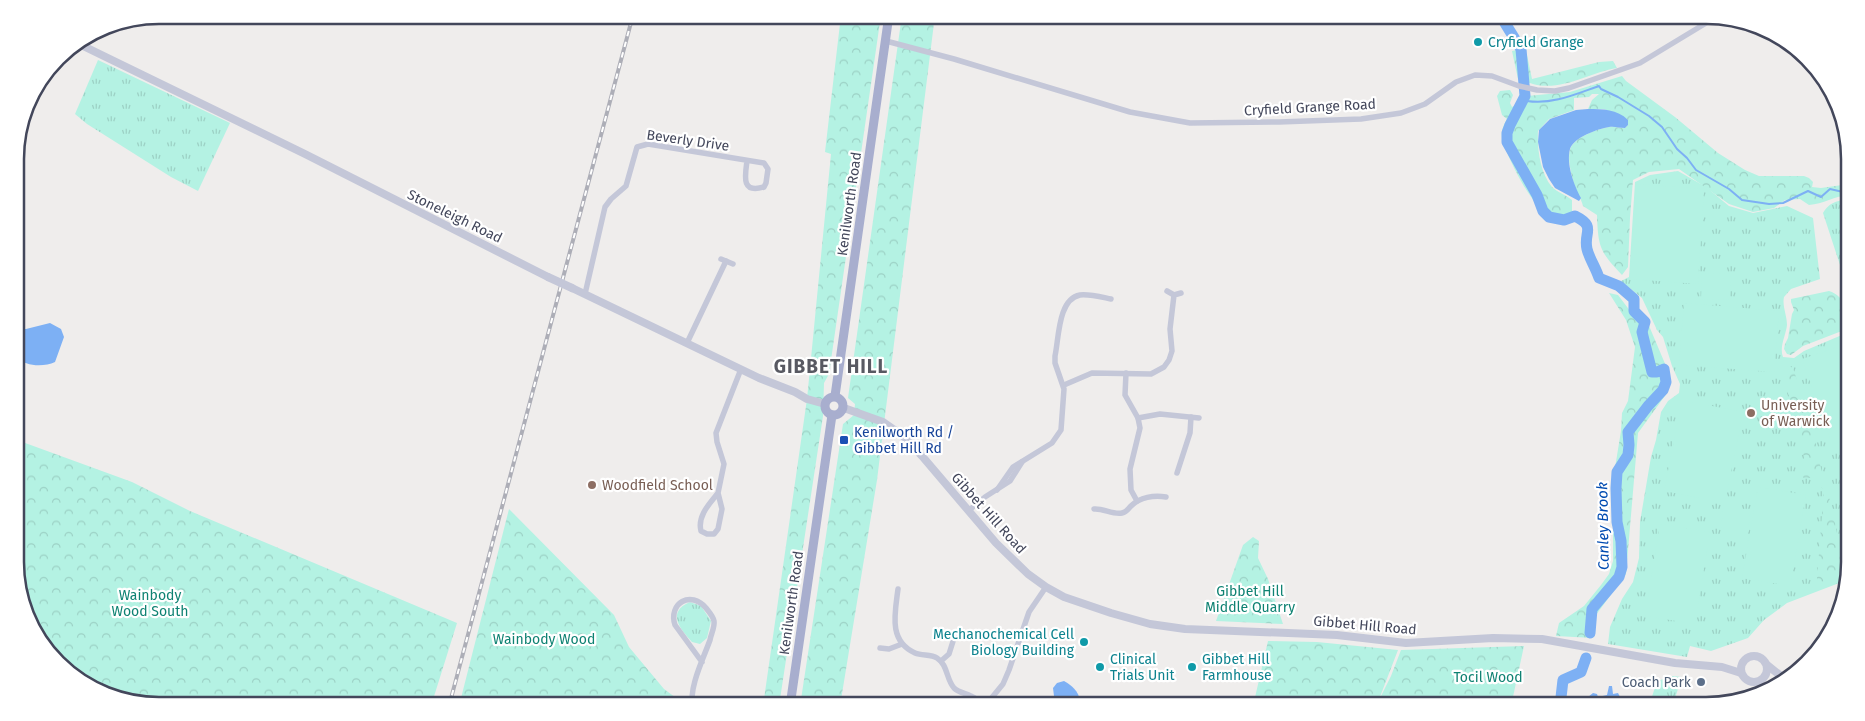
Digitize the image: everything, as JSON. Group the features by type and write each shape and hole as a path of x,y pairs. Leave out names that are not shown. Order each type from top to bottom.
{"main road":[{"name":"Kenilworth Road","path":"836,396 888,24"},
{"path":"836,396 841,400 844,408 839,414 832,415 826,411 825,404 829,398 836,396"},
{"name":"Kenilworth Road","path":"791,697 832,415"}],"street":[{"name":"Cryfield Grange Road","path":"886,41 954,59 1130,112 1190,123 1279,122 1361,119 1390,115 1421,107 1438,97 1456,82 1475,75 1492,76 1532,89 1561,90 1646,60 1705,24"},
{"name":"Stoneleigh Road","path":"84,46 305,154 548,277 741,369 807,399 825,404"},
{"name":"Beverly Drive","path":"585,294 605,207 626,186 637,147 648,144 747,161 764,164 767,167 764,187 750,187 746,183 744,179 747,161"},
{"path":"687,343 724,260 734,264"},
{"path":"1167,291 1174,295 1182,293"},
{"path":"968,511 997,490 1009,470 1023,460 1044,450 1057,437 1062,424 1064,385 1055,363 1055,356 1062,313 1066,305 1072,298 1081,295 1111,299"},
{"path":"1064,385 1092,373 1151,374 1164,367 1169,360 1173,346 1170,329 1174,295"},
{"path":"718,493 710,501 701,521 701,531 707,534 714,534 718,529 722,506 718,493 724,464 718,447 716,433 741,369"},
{"path":"1126,373 1126,398 1138,418 1139,431 1130,468 1131,490 1137,501"},
{"name":"Gibbet Hill Road","path":"844,408 883,422 893,428 922,456 1013,561 1046,587 1064,597 1111,613 1150,624 1185,629 1329,634 1406,643 1493,638 1542,639 1675,663 1722,667 1741,673"},
{"path":"1138,418 1160,414 1199,418"},
{"path":"1177,473 1190,433 1191,417"},
{"path":"1094,508 1102,508 1121,514 1137,501 1156,496 1166,497"},
{"path":"992,697 1003,684 1029,612 1046,587"},
{"path":"898,589 894,628 902,644 915,653 934,657 941,661 954,688 972,697"},
{"path":"692,697 692,691 702,662 713,628 714,619 699,601 690,599 675,608 673,620 702,662"},
{"path":"896,604 903,604"},
{"path":"941,661 949,654 955,635"},
{"path":"880,648 889,649 902,644"},
{"path":"1774,679 1750,682 1741,673 1743,661 1753,655 1762,658 1766,665 1780,676"},
{"name":"Gibbet Hill Road","path":"1722,667 1743,661"},
{"path":"1762,679 1766,672 1766,665"}],"green space":[{"path":"840,24 880,24 829,374 824,383 823,416 780,697 764,697 807,399 831,154 825,152"},
{"path":"901,24 934,24 877,480 841,697 801,697 843,424 854,415 855,404 848,398"},
{"path":"1521,49 1527,55 1532,79 1599,62 1613,61 1617,68 1568,83 1547,86 1537,85 1518,79 1512,51"},
{"path":"98,60 230,123 198,191 171,177 87,124 75,114"},
{"path":"1622,76 1718,153 1745,170 1759,176 1804,176 1813,182 1812,187 1821,188 1841,185 1841,197 1809,205 1800,199 1785,200 1774,208 1753,212 1729,204 1679,169 1649,172 1633,180 1628,267 1622,275 1609,260 1602,248 1598,235 1597,215 1583,206 1574,185 1569,154 1572,145 1581,138 1609,127 1625,128 1628,125 1628,120 1604,109 1588,109 1592,100 1599,94 1592,94 1589,97 1574,98 1574,110 1549,119 1538,131 1539,152 1545,175 1552,187 1572,200 1572,212 1564,216 1549,212 1532,199 1516,172 1502,138 1503,128 1507,119 1502,115 1497,96 1500,91 1510,90 1513,95 1510,103 1512,107 1520,103 1521,94 1527,96 1570,92"},
{"path":"1678,171 1706,187 1729,206 1753,213 1787,206 1813,218 1820,279 1791,289 1784,297 1787,325 1782,345 1783,357 1794,358 1804,351 1841,335 1840,583 1787,603 1764,620 1748,638 1711,651 1690,646 1687,657 1608,644 1610,627 1622,599 1633,582 1639,558 1640,522 1661,412 1668,401 1679,393 1680,384 1663,337 1657,330 1642,298 1621,281 1629,277 1635,182 1650,175"},
{"path":"1636,184 1704,189 1698,284 1630,279"},
{"path":"1840,200 1841,268 1823,213 1828,206"},
{"path":"1702,273 1731,274 1730,300 1701,299"},
{"path":"1829,291 1835,293 1841,299 1841,331 1803,346 1791,355 1787,354 1784,349 1794,310 1791,299"},
{"path":"1609,293 1618,295 1637,320 1647,321 1666,366 1670,381 1667,393 1638,433 1626,574 1596,615 1593,638 1556,636 1559,623 1584,606 1609,574 1613,561 1613,480 1622,413 1628,401 1635,347 1626,320"},
{"path":"1684,303 1779,311 1774,372 1679,365"},
{"path":"1841,346 1841,441 1832,444 1802,359"},
{"path":"1786,364 1793,368 1814,433 1841,554 1840,582 1816,591 1824,490 1812,478 1804,478 1800,475 1804,457 1792,412 1794,408 1787,391"},
{"path":"1682,400 1743,412 1725,503 1664,491"},
{"name":"Wainbody Wood South","path":"24,443 132,482 190,511 457,623 434,697 150,697 132,695 115,690 84,675 57,651 46,637 31,606 26,589 24,563"},
{"path":"1841,460 1841,481 1834,463"},
{"path":"1758,487 1806,495 1790,586 1742,578"},
{"name":"Wainbody Wood","path":"509,509 614,615 629,647 664,689 675,697 461,697"},
{"path":"1723,511 1750,514 1747,541 1720,538"},
{"path":"1660,524 1710,532 1695,624 1645,616"},
{"name":"Gibbet Hill Middle Quarry","path":"1253,537 1259,541 1258,558 1268,579 1283,624 1216,621 1243,545"},
{"path":"690,602 701,606 711,621 707,638 700,644 692,642 683,632 678,621 678,611"},
{"path":"1268,641 1317,642 1398,650 1380,697 1255,697"},
{"name":"Tocil Wood","path":"1524,646 1513,697 1380,697 1401,650"},
{"path":"1673,676 1682,677 1676,697 1652,697 1657,681"}],"water":[{"path":"1576,110 1604,110 1624,116 1628,120 1628,125 1625,128 1604,128 1581,137 1572,145 1569,161 1573,181 1581,198 1579,201 1555,188 1549,179 1543,167 1538,142 1539,130 1550,119"},
{"path":"50,323 61,329 64,337 55,362 46,365 24,362 24,329"},
{"path":"1064,681 1071,685 1079,697 1055,697 1053,688 1057,683"},
{"path":"1609,686 1612,686 1613,694 1618,693 1620,697 1598,697 1607,695"},
{"path":"1593,693 1597,694 1598,697 1588,697"}],"waterway":[{"name":"Canley Brook","path":"1506,24 1521,49 1525,96 1510,125 1507,133 1507,142 1537,195 1543,211 1549,217 1564,220 1575,216 1586,223 1588,230 1587,249 1599,278 1619,286 1634,299 1634,311 1645,322 1642,332 1652,372 1664,369 1666,382 1663,390 1628,432 1628,455 1617,472 1616,488 1617,522 1621,541 1622,567 1619,577 1592,609 1590,633"},
{"path":"1525,96 1527,101 1555,100 1599,86 1601,89 1649,116 1662,127 1677,149 1696,170 1729,189 1742,200 1769,204 1783,203 1808,191 1821,197 1830,189 1841,192"},
{"name":"Canley Brook","path":"1561,697 1563,680 1581,672 1586,658"}],"railway":[{"path":"451,697 631,24"}],"place":[{"name":"Cryfield Grange","path":"1478,42"},
{"name":"University of Warwick","path":"1751,413"},
{"name":"Kenilworth Rd / Gibbet Hill Rd","path":"844,440"},
{"name":"Woodfield School","path":"592,485"},
{"name":"Mechanochemical Cell Biology Building","path":"1084,642"},
{"name":"Clinical Trials Unit","path":"1100,667"},
{"name":"Gibbet Hill Farmhouse","path":"1192,667"},
{"name":"Coach Park","path":"1701,682"}],"district":[{"name":"GIBBET HILL","path":"831,366"}]}
